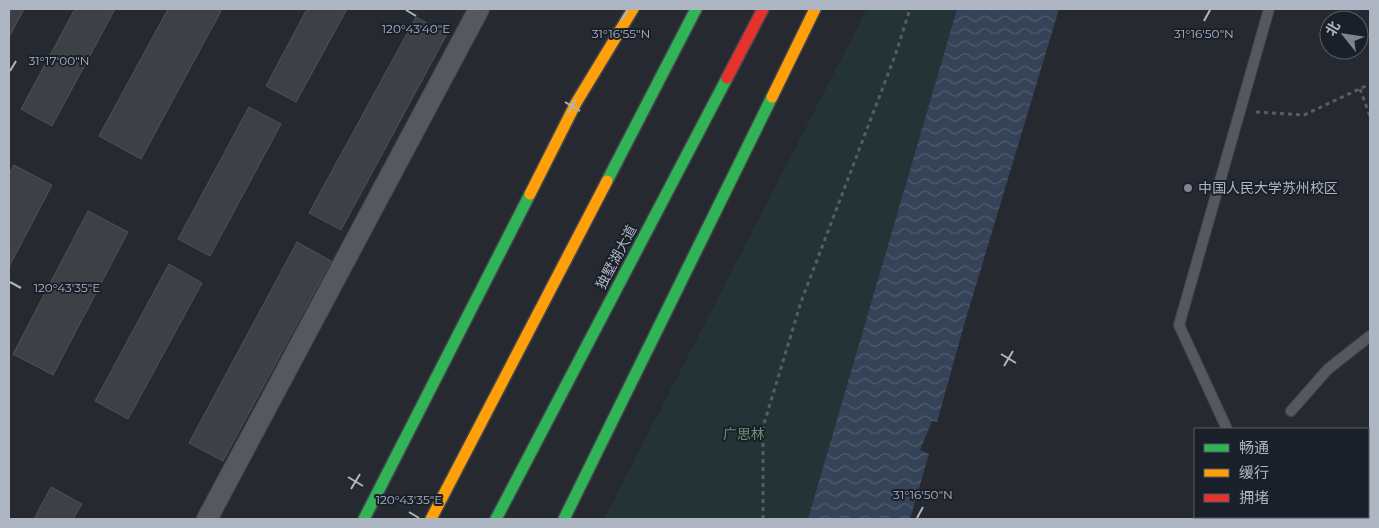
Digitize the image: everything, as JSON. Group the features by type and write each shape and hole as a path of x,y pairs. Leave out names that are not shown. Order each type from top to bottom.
{"main road":[{"path":"364,519 576,103 633,9"},
{"path":"431,519 696,9"},
{"name":"独墅湖大道","path":"496,519 763,9"},
{"path":"564,519 815,9"}],"street":[{"path":"207,519 479,9"}],"lane":[{"path":"1227,428 1179,325 1269,9"},
{"path":"1292,411 1328,369 1370,336"}],"path":[{"path":"763,519 763,427 801,302 896,53 910,9"},
{"path":"1248,111 1304,116 1370,84"},
{"path":"1360,89 1370,116"}],"green space":[{"name":"广思林","path":"867,9 957,9 808,519 604,519"}],"water":[{"path":"957,9 1059,9 964,325 937,422 932,421 920,450 929,454 910,519 808,519"},
{"path":"1370,438 1370,519 1318,519 1369,518"}],"building":[{"path":"9,9 24,9 9,37"},
{"path":"75,9 115,9 52,126 21,109"},
{"path":"168,9 216,9 221,11 141,159 99,136"},
{"path":"307,9 347,9 296,102 266,86"},
{"path":"416,17 447,34 341,230 309,213"},
{"path":"249,107 281,124 210,256 178,239"},
{"path":"14,165 52,185 9,267 9,174"},
{"path":"88,211 128,232 53,375 13,354"},
{"path":"297,242 331,261 223,461 189,443"},
{"path":"169,264 202,283 128,419 95,401"},
{"path":"51,487 82,504 73,519 34,519"}],"traffic: fast":[{"path":"607,181 696,9"},
{"path":"496,519 727,78"},
{"path":"564,519 772,97"},
{"path":"364,519 530,194"}],"traffic: slow":[{"path":"530,194 576,103 633,9"},
{"path":"772,97 815,9"},
{"path":"431,519 607,181"}],"traffic: jam":[{"path":"727,78 763,9"}],"place":[{"name":"中国人民大学苏州校区","path":"1188,188"}]}
